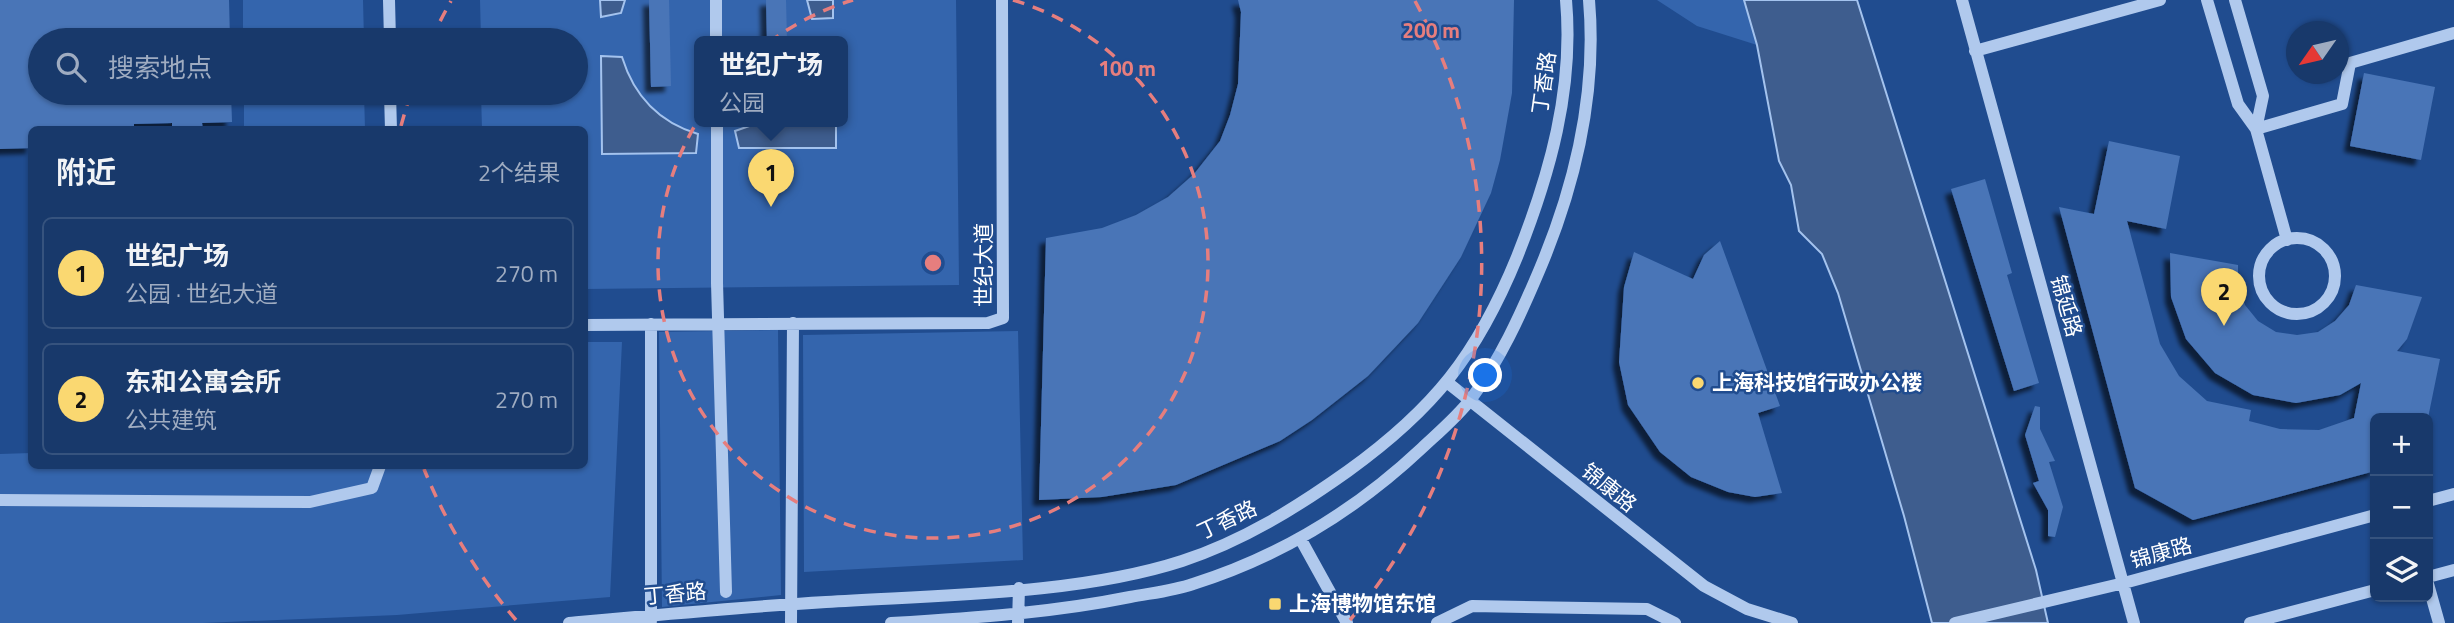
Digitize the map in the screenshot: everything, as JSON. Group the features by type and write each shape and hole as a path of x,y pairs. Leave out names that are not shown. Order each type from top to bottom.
{"street":[{"path":"389,0 390,28"},
{"path":"716,0 716,36"},
{"name":"世纪大道","path":"588,324 988,323 1003,318 1002,0"},
{"name":"丁香路","path":"569,623 651,619 791,604 1084,581 1180,562 1250,533 1299,506 1390,440 1448,383 1502,295 1549,165 1563,106 1568,58 1566,0"},
{"name":"丁香路","path":"891,623 1018,619 1191,585 1264,557 1300,538 1356,504 1402,467 1469,400 1500,354 1554,235 1577,160 1593,46 1589,0"},
{"name":"锦延路","path":"1962,0 2134,623"},
{"path":"1975,51 2160,0"},
{"path":"2207,0 2238,104 2256,129 2287,240"},
{"path":"2235,0 2263,96 2256,129"},
{"path":"2256,129 2342,104 2350,62 2454,33"},
{"path":"390,105 391,126"},
{"path":"716,127 726,592"},
{"path":"2308,239 2319,245 2333,264 2335,277 2327,301 2304,314 2279,310 2269,302 2259,279 2265,256 2273,246 2287,240 2308,239"},
{"path":"791,623 793,323"},
{"path":"651,324 651,619"},
{"name":"锦康路","path":"1448,383 1704,586 1747,608 1792,623"},
{"path":"0,500 310,502 372,488 379,469"},
{"path":"2433,500 2454,494"},
{"name":"锦康路","path":"1955,623 2124,583 2370,516"},
{"path":"1300,538 1348,623"},
{"path":"2433,576 2454,570"},
{"path":"1018,619 1019,588"},
{"path":"2250,623 2370,591"},
{"path":"2433,602 2439,623"},
{"path":"1437,623 1472,606 1647,609 1675,623"}],"shaded area":[{"path":"243,0 363,0 364,28 243,28"},
{"path":"480,0 956,0 959,285 588,289 588,126 482,126 481,105 588,105 588,28 481,28"},
{"path":"600,0 625,0 621,13 601,17"},
{"path":"807,0 833,0 833,18 812,19"},
{"path":"1657,0 1744,0 1757,45 1697,26"},
{"path":"1744,0 1857,0 2036,570 2048,623 1932,623 1904,516 1838,293 1822,254 1799,231 1791,185 1779,161 1757,45"},
{"path":"601,56 622,57 633,84 650,106 671,122 698,134 696,153 602,154"},
{"path":"244,105 364,105 365,126 244,126"},
{"path":"747,127 836,127 836,148 739,148 735,131"},
{"path":"778,330 781,595 662,607 659,332"},
{"path":"1018,331 1023,560 804,572 803,335"},
{"path":"588,342 622,342 610,597 397,615 203,623 0,623 0,454 28,453 28,469 588,469"}],"building":[{"path":"0,0 229,0 230,28 28,28 28,105 231,105 232,122 202,123 202,126 172,126 172,123 134,126 28,126 28,148 0,149"},
{"path":"649,0 669,0 671,86 651,87"},
{"path":"766,0 786,0 787,36 767,36"},
{"path":"1238,0 1514,0 1512,93 1491,193 1461,257 1418,323 1368,376 1312,420 1280,441 1176,485 1102,497 1039,500 1046,238 1102,228 1136,215 1168,197 1194,174 1220,141 1238,84 1241,12"},
{"path":"2364,73 2435,87 2421,160 2350,146"},
{"path":"2109,141 2180,156 2166,229 2127,221 2160,344 2179,376 2207,401 2251,410 2249,421 2280,429 2319,430 2354,418 2361,383 2340,395 2296,403 2253,395 2215,373 2186,339 2171,297 2170,253 2238,265 2238,285 2245,305 2258,321 2276,332 2297,335 2318,332 2335,321 2349,305 2356,285 2422,297 2407,339 2397,351 2440,359 2429,413 2370,413 2370,472 2193,520 2135,488 2059,207 2094,214"},
{"path":"1985,179 2012,273 2007,275 2039,383 2014,391 1951,189"},
{"name":"上海科技馆行政办公楼","path":"1720,241 1780,406 1758,413 1782,493 1755,497 1728,492 1691,477 1660,452 1628,405 1619,362 1624,287 1634,252 1693,279 1704,255"},
{"path":"2035,406 2040,407 2040,429 2055,461 2049,462 2063,507 2055,537 2048,536 2048,510 2033,483 2039,481 2025,435"}],"place":[{"name":"世纪广场","path":"771,207"},
{"name":"东和公寓会所","path":"2224,326"},
{"name":"上海科技馆行政办公楼","path":"1698,383"},
{"name":"上海博物馆东馆","path":"1275,604"}]}
